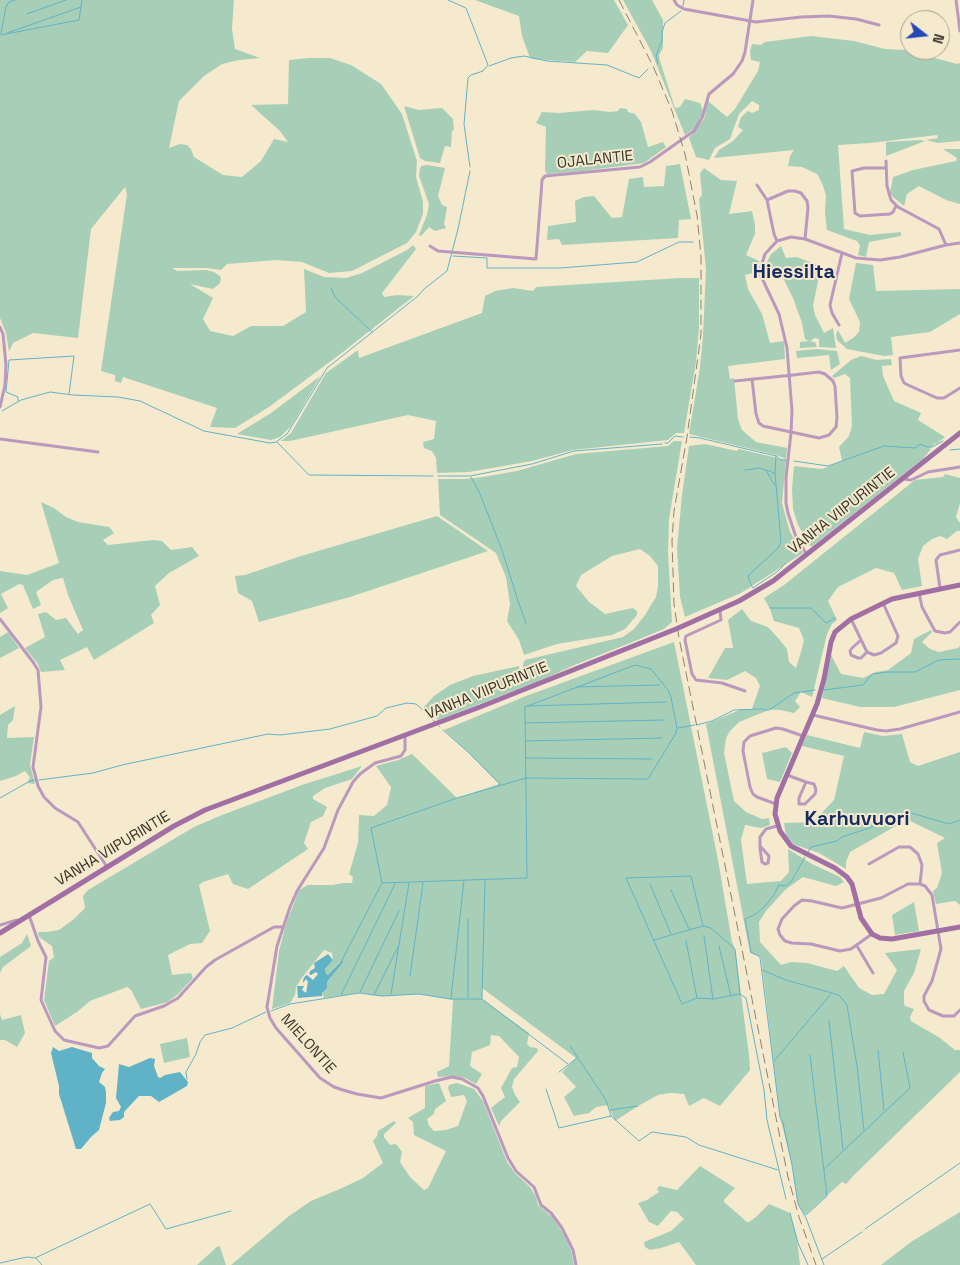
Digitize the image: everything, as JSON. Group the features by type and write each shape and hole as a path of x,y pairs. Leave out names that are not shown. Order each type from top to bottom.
{"street":[{"path":"674,0 677,5 684,9 750,21 762,22 801,17 829,16 878,25"},
{"path":"750,21 753,0"},
{"path":"956,0 960,31"},
{"name":"OJALANTIE","path":"430,246 438,251 536,259 542,180 544,176 640,167 694,131 699,124 709,94 733,74 742,61 750,21"},
{"path":"886,161 888,194 891,200 896,206 939,229 946,245"},
{"path":"886,168 864,168 852,171 855,213 860,216 890,214 896,206"},
{"path":"757,185 767,200 777,241"},
{"path":"767,200 788,191 801,193 807,202 808,208 806,239"},
{"path":"807,555 794,532 786,503 786,477 792,433 787,348 783,325 760,270 765,254 777,241 791,237 806,239 856,258 880,260 960,242"},
{"path":"839,325 830,305 842,253"},
{"path":"0,327 3,334 6,365 5,385 0,407"},
{"path":"960,350 900,358 901,376 904,383 937,398 944,398 960,388"},
{"path":"735,381 752,379 789,375 819,372 830,376 835,386 837,418 834,431 824,438 819,438 767,428 759,423 756,414 752,379"},
{"name":"VANHA VIIPURINTIE","path":"0,933 174,826 205,810 405,736 720,611 773,582 960,433"},
{"path":"0,438 98,452"},
{"path":"903,478 911,480 928,472 960,467"},
{"path":"940,588 936,560 940,555 960,550"},
{"path":"960,585 899,596 840,626 832,638 822,687 812,715 776,804 777,826 783,837 791,846 835,868 847,877 852,884 864,923 872,934 880,938 892,939 960,927"},
{"path":"919,592 922,607 935,631 950,632 960,622"},
{"path":"851,619 867,652 874,655 881,653 898,639 897,632 882,603"},
{"path":"720,611 722,618 720,620 686,636 685,640 692,674 696,680 722,683 745,691"},
{"path":"0,619 38,670 41,707 33,767 38,786 44,797 56,808 78,822 107,867"},
{"path":"861,640 850,651 852,655 854,658 861,658 867,652"},
{"path":"812,715 886,731 900,729 960,712"},
{"path":"776,804 753,794 743,751 744,742 750,736 776,728 783,728 803,736"},
{"name":"MIELONTIE","path":"405,736 405,750 401,756 375,763 353,782 338,810 324,848 297,891 283,927 274,958 268,1007 270,1018 276,1028 320,1078 334,1087 381,1098 452,1077 462,1079 478,1088 484,1096 508,1158 516,1172 534,1187 541,1205 559,1223 570,1241 576,1265"},
{"path":"787,775 814,784 815,794 805,804 799,804 799,798 806,782"},
{"path":"760,846 769,856 768,864 762,862 760,846 760,837 766,829 777,826"},
{"path":"869,864 899,847 910,847 915,850 920,858 922,871 920,884"},
{"path":"872,934 857,946 840,951 811,944 792,943 782,938 778,929 782,919 802,900 842,908 881,898 908,884 925,886 932,895 941,949 932,981 924,996 924,1001 929,1010 943,1016 954,1016 960,1010"},
{"path":"28,915 46,957 41,1000 55,1031 64,1040 99,1048 108,1046 135,1016 164,1006 178,998 206,967 215,960 274,927 283,927"},
{"path":"0,925 20,920"},
{"path":"857,946 873,973"}],"green space":[{"path":"0,0 234,0 232,29 235,49 260,58 222,64 204,76 179,101 169,148 180,144 187,145 194,157 223,175 242,177 261,161 274,139 288,142 280,131 251,105 288,104 289,60 330,58 351,65 381,84 402,114 417,161 416,177 423,202 423,214 416,232 407,243 352,271 329,273 302,262 276,260 227,264 221,270 172,268 177,271 206,270 220,276 220,283 213,289 190,284 213,298 203,319 210,331 233,336 251,326 283,326 306,312 304,269 324,277 346,278 362,273 413,245 416,249 382,293 384,297 397,295 414,296 269,407 235,428 210,427 217,408 123,377 121,383 115,381 115,375 101,371 127,194 125,187 91,229 78,338 33,333 13,343 9,352 6,333 0,318"},
{"path":"475,0 614,0 628,25 608,53 587,51 575,62 533,59 530,58 522,36 519,16"},
{"path":"623,0 652,0 663,20 663,48 659,55 675,108 680,107 685,99 700,103 703,111 695,128 685,135 651,51"},
{"path":"811,36 854,41 885,49 900,50 900,60 942,60 960,63 960,141 938,143 926,140 938,138 937,135 838,145 844,229 870,235 901,232 901,236 869,242 866,257 858,255 860,246 857,241 827,230 826,195 822,183 817,174 802,167 788,166 790,156 794,150 714,158 719,150 733,141 743,130 738,127 741,117 748,111 752,113 759,110 759,105 752,101 739,114 730,139 715,148 709,160 696,157 689,138 704,119 708,101 727,117 735,109 758,71 760,62 751,60 750,51 752,44 761,45 765,42"},
{"path":"404,106 419,110 442,108 453,119 454,131 452,130 451,147 445,146 440,163 425,161 420,158"},
{"path":"620,108 627,109 628,112 635,114 641,122 648,147 663,142 666,147 644,163 547,174 545,171 546,127 536,123 542,112 559,113 594,110 610,112 618,111"},
{"path":"925,141 886,156 886,142"},
{"path":"943,149 960,149 960,204 946,200 919,186 907,194 904,206 894,198 890,193 893,177 913,170 956,161 957,158"},
{"path":"680,164 691,219 679,220 678,238 562,245 559,239 547,240 548,226 576,222 575,201 584,197 594,196 612,218 622,217 629,179 643,177 644,187 664,186 666,166"},
{"path":"421,166 445,168 438,196 442,205 447,207 444,224 446,228 435,231 429,227 421,236 419,235 429,204 419,176"},
{"path":"704,168 721,180 737,181 729,214 752,211 755,234 746,255 759,261 758,272 745,275 748,289 762,314 770,343 784,341 785,359 728,366 730,379 734,378 738,419 742,430 756,442 787,448 786,459 689,434 700,367 703,335 706,269 699,199 702,195 700,173"},
{"path":"781,246 786,258 796,257 821,266 813,306 815,315 824,333 833,328 836,348 819,347 819,339 815,338 810,341 815,342 817,347 800,348 800,342 809,341 805,339 802,323 793,298 779,270 766,271 767,262 771,254"},
{"path":"856,263 873,265 876,291 960,289 960,314 930,332 891,337 893,355 884,356 847,349 837,340 836,334 838,330 845,343 859,332 860,322 849,299"},
{"path":"699,278 699,329 696,362 684,433 676,433 668,440 573,450 532,461 469,472 437,473 436,458 432,451 424,448 423,442 434,439 436,421 408,415 290,441 281,441 291,433 326,373 358,350 359,358 482,313 485,296 495,291 513,288 533,291 536,287"},
{"path":"817,349 837,351 840,364 831,370 829,355 797,358 796,351"},
{"path":"861,356 877,360 891,359 892,365 882,366 883,376 894,401 921,413 918,420 945,437 929,448 931,449 923,459 811,547 798,525 793,509 794,466 822,469 842,461 839,447 849,436 852,426 850,378 845,374 834,378 832,376 851,360"},
{"path":"319,377 291,426 280,437 271,440 237,434 271,413"},
{"path":"674,441 682,441 669,519 668,553 672,622 664,629 542,680 438,720 424,707 434,696 450,685 473,676 519,666 520,678 523,677 523,664 525,660 623,637 634,629 656,597 658,566 650,556 640,549 612,556 581,575 576,586 589,602 605,614 633,608 637,611 637,615 625,629 612,635 557,644 524,655 519,640 507,621 510,604 506,577 496,553 440,515 438,479 483,477 517,471 576,454 668,446"},
{"path":"705,444 737,451 739,449 786,460 782,503 790,532 803,553 741,593 685,617 680,597 677,548 682,495 689,446"},
{"path":"945,474 960,478 960,503 956,517 960,523 960,531 957,531 947,539 940,536 932,539 923,546 918,559 922,586 902,590 894,573 876,568 838,587 828,601 837,620 832,624 827,634 812,697 801,692 795,701 800,707 794,713 780,710 752,709 760,686 756,678 745,671 727,680 708,678 725,648 733,648 728,620 742,609 751,621 768,627 787,649 789,662 796,668 804,640 799,628 774,621 764,598 784,585 915,480 943,477"},
{"path":"41,502 78,522 109,527 114,533 103,540 108,545 153,540 162,541 171,550 192,547 199,556 169,573 155,586 160,605 151,615 154,623 94,660 87,647 60,660 65,670 41,672 38,664 25,648 45,637 38,614 46,612 56,620 66,618 78,634 83,630 63,578 53,580 36,592 41,605 33,609 23,585 19,584 1,594 8,608 0,613 0,571 27,575 59,563"},
{"path":"437,516 488,551 350,597 259,622 252,601 238,593 235,576 245,575 301,556"},
{"path":"931,630 932,632 922,642 930,649 939,652 960,646 960,690 894,707 860,707 822,698 831,655 841,674 863,678 876,672 888,670 911,653 914,639"},
{"path":"8,632 19,648 0,658 0,637"},
{"path":"674,642 718,860 732,942 735,949 749,1055 750,1070 720,1106 704,1098 689,1106 684,1094 670,1093 658,1095 615,1121 608,1105 596,1107 589,1113 574,1116 564,1097 576,1087 562,1072 576,1058 482,988 482,999 529,1033 527,1044 530,1047 537,1048 538,1051 514,1079 512,1087 520,1102 501,1121 499,1126 491,1108 505,1097 501,1088 512,1068 517,1067 519,1057 499,1036 491,1035 490,1045 472,1052 470,1066 482,1074 476,1084 465,1078 455,1076 438,1077 437,1072 449,1066 453,1000 419,994 382,996 359,993 324,998 322,993 326,984 341,960 328,975 326,974 325,969 333,960 332,953 324,950 301,979 290,1003 272,1009 279,951 286,924 299,890 308,885 352,883 353,877 349,874 358,843 359,815 374,816 387,805 391,787 376,766 412,754 457,798 499,784 444,730 526,696"},
{"path":"15,706 13,720 8,725 7,738 34,737 30,765 35,784 27,783 30,777 25,771 0,781 0,715"},
{"path":"742,709 769,710 739,722 726,738 724,753 734,801 746,812 762,819 769,818 770,825 761,828 745,825 741,840 747,884 781,881 789,872 788,849 812,864 840,877 844,882 836,886 803,877 785,890 766,911 759,922 760,942 781,965 791,962 807,963 837,971 844,966 859,988 872,995 884,994 897,970 885,953 921,949 914,973 904,991 905,1006 914,1009 910,1017 911,1021 940,1038 955,1050 960,1050 960,1072 846,1184 842,1182 805,1215 798,1204 792,1165 780,1117 761,957 750,953 706,724"},
{"path":"864,732 883,736 902,734 910,762 918,766 960,752 960,905 955,901 936,904 933,891 937,888 942,873 937,843 945,838 898,815 896,826 850,852 846,862 846,869 819,853 793,844 786,836 784,823 813,822 834,800 844,756 802,746 807,735 860,748"},
{"path":"786,747 792,753 780,782 767,779 762,753"},
{"path":"362,766 352,779 325,788 313,796 313,799 327,807 323,816 311,822 304,843 308,849 248,889 233,884 228,874 199,885 210,931 202,943 190,944 168,955 172,975 191,973 193,978 178,994 168,1002 141,1009 131,990 127,987 90,1001 55,1026 44,1000 49,961 54,957 52,946 39,937 38,932 59,930 85,908 83,896 88,890 194,827 302,785"},
{"path":"914,902 919,931 895,935 892,915"},
{"path":"27,934 31,946 3,967 0,973 0,957 22,943"},
{"path":"0,1014 2,1020 21,1015 25,1033 17,1047 5,1040 0,1040"},
{"path":"187,1038 190,1057 164,1063 160,1044"},
{"path":"439,1083 446,1101 435,1109 434,1114 427,1119 429,1126 434,1131 458,1126 467,1101 464,1095 451,1097 449,1085 457,1083 474,1089 483,1101 507,1162 515,1173 530,1187 538,1205 552,1217 563,1233 571,1250 574,1265 231,1265 289,1216 311,1201 363,1178 383,1163 373,1141 378,1131 394,1121 396,1123 384,1134 384,1137 390,1145 396,1144 402,1152 400,1162 410,1177 424,1190 428,1188 446,1151 414,1135 413,1122 408,1118 425,1108 425,1086"},
{"path":"700,1166 735,1188 724,1202 747,1222 756,1217 769,1204 790,1213 797,1239 800,1265 696,1265 679,1242 650,1250 645,1247 644,1242 671,1231 684,1219 677,1212 671,1211 658,1226 649,1222 638,1203 647,1200 659,1192 657,1189 659,1186 677,1190"},
{"path":"960,1212 960,1265 881,1265 911,1242"},
{"path":"218,1246 226,1265 197,1265"}],"water":[{"path":"328,954 333,960 325,969 326,974 328,975 342,960 343,962 327,982 327,988 322,993 322,996 298,998 297,986 304,986 302,990 306,993 308,982 306,979 303,983 305,976 307,975 313,980 318,974 316,972 311,975 309,974 315,968 314,963"},
{"path":"53,1047 59,1051 72,1047 92,1053 92,1058 99,1066 105,1069 99,1082 105,1087 106,1103 99,1130 81,1149 76,1149 59,1094 59,1086 51,1053"},
{"path":"150,1058 155,1059 154,1066 158,1077 180,1072 188,1082 187,1086 159,1102 151,1096 139,1096 124,1112 124,1117 120,1120 110,1121 109,1118 113,1112 119,1111 121,1107 116,1098 119,1064 129,1067"}],"waterway":[{"path":"1,34 6,7 9,2 15,0"},
{"path":"27,14 66,0"},
{"path":"1,35 79,20 82,0"},
{"path":"448,0 466,8 488,65 483,71 468,78 464,124 470,167"},
{"path":"683,6 684,0"},
{"path":"7,33 81,7"},
{"path":"657,64 656,56 662,40 665,23 681,11"},
{"path":"489,66 511,58 524,56 547,61 607,65 639,78 648,69"},
{"path":"2,411 21,400 50,392 118,397 140,401 204,431 270,443 276,442 287,434 327,368 447,271 470,171"},
{"path":"453,256 487,258 487,268 560,268 637,262 679,242 693,242"},
{"path":"331,288 335,297 372,332"},
{"path":"18,401 18,397 6,392 9,360 74,356 69,394"},
{"path":"665,443 668,443 675,436 683,437"},
{"path":"690,437 776,456 781,460 786,460"},
{"path":"794,461 828,466 884,446 915,448 920,444 932,447 943,441"},
{"path":"277,442 309,475 433,476"},
{"path":"438,476 470,476 532,464 574,451 662,444"},
{"path":"950,450 960,449"},
{"path":"776,456 775,473 781,542 778,548 748,576 753,588 778,571 786,563"},
{"path":"745,470 759,468 766,470 775,486"},
{"path":"767,470 774,473"},
{"path":"471,477 480,494 502,550 526,623"},
{"path":"770,608 811,608 826,623 835,618"},
{"path":"824,690 863,685 872,674 915,672 939,660 960,659"},
{"path":"342,960 382,883 371,828 457,798 526,778 648,779 676,733 677,728 668,690 651,669 635,665 525,707"},
{"path":"577,687 659,685"},
{"path":"697,725 712,721 734,710 769,710 794,693 815,690"},
{"path":"528,706 666,702"},
{"path":"39,780 93,773 122,765 268,734 280,735 330,729 377,716 386,708 407,703 416,704 435,722"},
{"path":"383,883 527,878 525,707"},
{"path":"525,723 664,720"},
{"path":"678,728 695,725"},
{"path":"443,730 468,752 499,785"},
{"path":"526,741 662,738"},
{"path":"526,758 652,759"},
{"path":"0,798 35,780"},
{"path":"808,852 811,847 837,841 842,837 908,812 949,824 960,820"},
{"path":"805,857 791,882 785,886 779,885 774,895 764,907 756,914 745,919 751,952 760,957 780,1117 792,1165 798,1204 806,1218 824,1265"},
{"path":"703,926 691,876 626,878 682,1004 697,998 713,999 740,994"},
{"path":"451,998 464,880"},
{"path":"482,998 485,880"},
{"path":"391,994 409,883"},
{"path":"410,976 423,883"},
{"path":"341,995 395,884"},
{"path":"650,884 671,934"},
{"path":"671,890 689,929"},
{"path":"360,992 399,911"},
{"path":"468,919 468,998"},
{"path":"654,940 703,926 711,928 735,949 740,994 746,998 764,1090 767,1120 786,1199"},
{"path":"704,936 713,999"},
{"path":"686,941 697,998"},
{"path":"719,946 731,996"},
{"path":"374,995 398,947"},
{"path":"762,970 786,980 839,995 847,1005 857,1066 864,1130"},
{"path":"271,1011 290,1004 359,993 382,996 419,994 451,999 482,999 568,1064"},
{"path":"774,1061 831,994"},
{"path":"187,1079 186,1072 205,1035 232,1028 266,1012"},
{"path":"829,1020 843,1149"},
{"path":"570,1046 606,1100 611,1116 639,1141 652,1132 686,1137 699,1145 778,1170"},
{"path":"878,1050 884,1110"},
{"path":"824,1169 910,1088 903,1052"},
{"path":"806,1215 827,1196 810,1055"},
{"path":"559,1072 577,1058"},
{"path":"546,1089 559,1128 611,1116"},
{"path":"610,1110 638,1106"},
{"path":"865,1229 960,1163"},
{"path":"0,1263 27,1257 35,1258 150,1204 166,1229 231,1211"},
{"path":"790,1213 798,1243 808,1265"},
{"path":"822,1259 862,1232"},
{"path":"36,1258 42,1265"}],"railway":[{"path":"619,0 653,66 672,111 685,154 697,215 701,256 701,334 687,437 674,511 672,541 674,604 679,638 788,1177 799,1217 816,1265"}],"district":[{"name":"Hiessilta","path":"794,273"},
{"name":"Karhuvuori","path":"857,820"}]}
